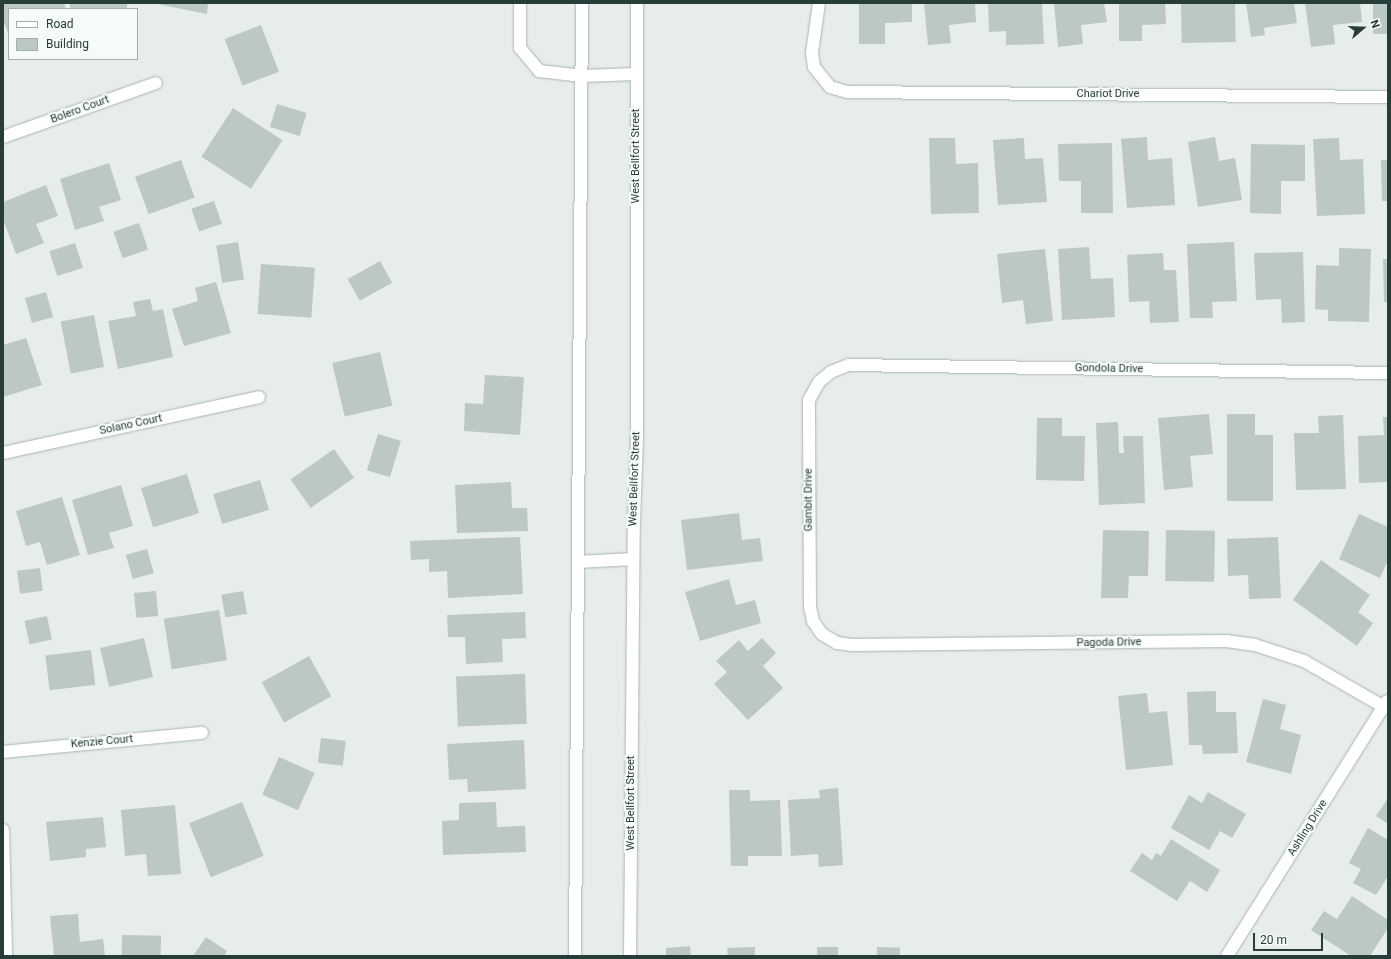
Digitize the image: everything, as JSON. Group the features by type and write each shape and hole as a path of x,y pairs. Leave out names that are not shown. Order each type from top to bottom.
{"street":[{"path":"520,3 520,48 539,71 583,76 636,74"},
{"path":"575,956 583,76 582,3"},
{"name":"West Bellfort Street","path":"630,956 633,559 637,435 637,3"},
{"name":"Chariot Drive","path":"819,3 812,53 814,66 830,87 847,92 1388,97"},
{"name":"Bolero Court","path":"3,137 156,83"},
{"name":"Gondola Drive","path":"832,372 848,365 1388,373"},
{"name":"Gambit Drive","path":"822,634 813,620 810,606 809,400 819,382 832,372"},
{"name":"Solano Court","path":"3,453 259,397"},
{"path":"578,562 633,559"},
{"name":"Pagoda Drive","path":"822,634 837,643 852,645 1226,642 1255,644 1304,661 1386,704"},
{"name":"Ashling Drive","path":"1227,956 1386,704"},
{"name":"Kenzie Court","path":"3,752 202,733"},
{"path":"3,830 6,956"}],"building":[{"path":"3,3 64,3 66,8 8,8 8,33 3,19"},
{"path":"70,3 127,3 127,8 70,8"},
{"path":"152,3 208,3 207,14"},
{"path":"859,3 912,3 912,22 885,23 885,44 859,44"},
{"path":"924,3 975,3 976,22 949,25 951,43 928,45"},
{"path":"988,3 1042,3 1044,44 1006,45 1006,31 989,32"},
{"path":"1054,3 1104,3 1107,22 1081,25 1083,44 1058,47"},
{"path":"1119,3 1165,3 1166,24 1142,25 1142,41 1119,41"},
{"path":"1235,3 1236,42 1182,43 1181,4"},
{"path":"1246,3 1294,3 1297,23 1264,28 1265,35 1251,37"},
{"path":"1305,3 1360,3 1362,22 1333,25 1335,44 1311,47"},
{"path":"1373,3 1388,3 1388,34 1373,34"},
{"path":"261,25 279,72 243,86 225,39"},
{"path":"277,104 307,113 300,136 270,127"},
{"path":"233,108 282,140 251,189 201,157"},
{"path":"1147,137 1148,160 1172,158 1175,205 1127,208 1121,139"},
{"path":"1215,137 1219,161 1235,158 1242,200 1198,207 1188,142"},
{"path":"929,138 955,138 956,164 978,163 979,213 931,214"},
{"path":"1024,138 1025,159 1043,158 1047,202 998,205 993,140"},
{"path":"1339,138 1340,160 1363,159 1365,214 1317,216 1313,139"},
{"path":"1112,143 1113,213 1081,213 1081,181 1059,181 1058,144"},
{"path":"1251,144 1305,145 1305,181 1281,181 1281,214 1250,213"},
{"path":"181,160 195,198 149,214 135,177"},
{"path":"1381,160 1388,160 1388,201 1382,201"},
{"path":"109,163 121,200 99,207 104,221 75,230 60,179"},
{"path":"46,185 58,216 36,224 44,243 16,254 3,219 3,202"},
{"path":"214,201 222,224 199,232 191,209"},
{"path":"139,223 148,249 123,258 113,232"},
{"path":"238,242 244,280 222,283 216,245"},
{"path":"1234,242 1237,301 1212,302 1213,318 1190,318 1187,244"},
{"path":"75,243 83,268 57,276 49,251"},
{"path":"1089,247 1091,279 1113,278 1115,317 1062,320 1058,249"},
{"path":"1339,248 1371,249 1369,322 1328,321 1328,310 1315,309 1316,265 1339,266"},
{"path":"1045,249 1053,321 1026,324 1023,300 1002,303 997,254"},
{"path":"1303,252 1305,322 1282,323 1281,299 1256,300 1254,253"},
{"path":"1163,253 1164,270 1176,270 1179,322 1150,323 1149,301 1129,302 1127,255"},
{"path":"1383,259 1388,259 1388,302 1384,302"},
{"path":"380,261 392,283 360,301 348,279"},
{"path":"261,264 315,268 311,318 258,314"},
{"path":"216,282 231,333 184,346 172,309 198,301 195,288"},
{"path":"46,292 53,317 32,323 25,298"},
{"path":"150,299 153,311 163,309 173,357 118,369 108,321 136,316 133,302"},
{"path":"94,315 104,367 71,374 61,321"},
{"path":"26,338 42,385 3,397 3,345"},
{"path":"380,352 392,406 345,417 332,363"},
{"path":"485,375 524,377 520,435 464,431 465,403 483,404"},
{"path":"1209,414 1213,454 1190,456 1193,487 1164,490 1158,418"},
{"path":"1227,414 1255,414 1255,435 1273,435 1273,501 1227,501"},
{"path":"1343,415 1346,489 1296,490 1294,433 1319,433 1318,416"},
{"path":"1383,417 1388,417 1388,482 1359,483 1358,436 1384,435"},
{"path":"1037,418 1062,418 1062,436 1085,436 1084,481 1036,480"},
{"path":"1118,422 1119,453 1124,453 1123,436 1143,436 1145,503 1099,505 1096,423"},
{"path":"378,434 401,441 390,477 367,470"},
{"path":"334,449 354,478 311,508 291,479"},
{"path":"187,474 199,513 153,527 141,488"},
{"path":"260,480 269,510 222,524 213,494"},
{"path":"511,482 512,508 527,508 528,531 457,533 455,485"},
{"path":"121,485 133,526 109,533 114,548 88,555 72,500"},
{"path":"62,497 80,555 47,565 40,542 26,546 16,511"},
{"path":"739,513 742,540 760,538 763,561 687,570 681,520"},
{"path":"1359,514 1388,527 1388,560 1380,578 1339,559"},
{"path":"1103,530 1149,531 1148,576 1129,576 1128,598 1101,598"},
{"path":"1166,530 1215,531 1214,582 1165,581"},
{"path":"520,537 523,594 448,598 447,571 429,572 429,559 411,560 410,541"},
{"path":"1278,537 1281,598 1249,599 1248,575 1228,576 1227,539"},
{"path":"147,549 154,573 133,579 126,555"},
{"path":"1321,560 1370,595 1358,612 1373,623 1357,646 1293,600"},
{"path":"40,568 43,591 20,594 17,571"},
{"path":"729,579 736,605 755,600 761,623 700,641 685,592"},
{"path":"156,591 158,616 136,618 134,593"},
{"path":"243,591 247,614 225,617 221,595"},
{"path":"219,610 227,660 172,669 164,619"},
{"path":"525,612 526,638 502,639 503,662 466,664 465,637 448,637 447,615"},
{"path":"47,616 52,639 29,644 25,621"},
{"path":"144,638 153,677 109,687 100,648"},
{"path":"762,638 776,653 763,666 783,688 748,720 714,684 727,672 716,661 739,640 748,651"},
{"path":"91,650 95,685 50,690 45,656"},
{"path":"309,656 331,696 284,722 262,682"},
{"path":"525,674 527,724 458,726 456,676"},
{"path":"1216,691 1216,712 1236,712 1238,753 1203,754 1202,745 1189,745 1187,692"},
{"path":"1147,693 1149,713 1167,711 1173,765 1126,770 1118,696"},
{"path":"1263,699 1286,705 1280,729 1301,735 1291,774 1246,762"},
{"path":"321,738 346,741 343,766 318,763"},
{"path":"524,740 526,789 468,792 467,779 449,780 447,744"},
{"path":"279,757 315,773 298,810 262,794"},
{"path":"838,788 843,865 819,867 818,854 791,856 788,800 820,798 819,790"},
{"path":"729,790 750,790 750,801 780,800 782,856 748,856 748,866 731,866"},
{"path":"1208,792 1246,814 1232,838 1220,831 1209,850 1171,828 1189,795 1202,803"},
{"path":"1388,798 1388,824 1376,816"},
{"path":"242,802 264,856 211,877 189,823"},
{"path":"496,802 497,827 525,826 526,852 443,855 442,821 459,820 459,803"},
{"path":"175,805 181,874 148,876 146,854 125,856 121,810"},
{"path":"103,817 106,847 86,849 86,857 50,861 46,822"},
{"path":"1368,828 1388,840 1388,876 1376,895 1353,883 1361,869 1349,863"},
{"path":"1171,839 1220,870 1207,892 1190,881 1177,901 1130,871 1142,853 1152,860 1156,853 1161,856"},
{"path":"1352,896 1388,920 1388,928 1370,956 1351,956 1311,930 1324,911 1337,919"},
{"path":"78,914 80,942 103,939 105,956 54,956 50,916"},
{"path":"122,935 161,936 161,956 122,956"},
{"path":"206,937 227,951 224,956 193,956"},
{"path":"690,946 691,956 666,956 666,948"},
{"path":"755,947 755,956 728,956 727,948"},
{"path":"817,947 838,947 838,956 817,956"},
{"path":"877,947 900,948 900,956 877,956"}]}
